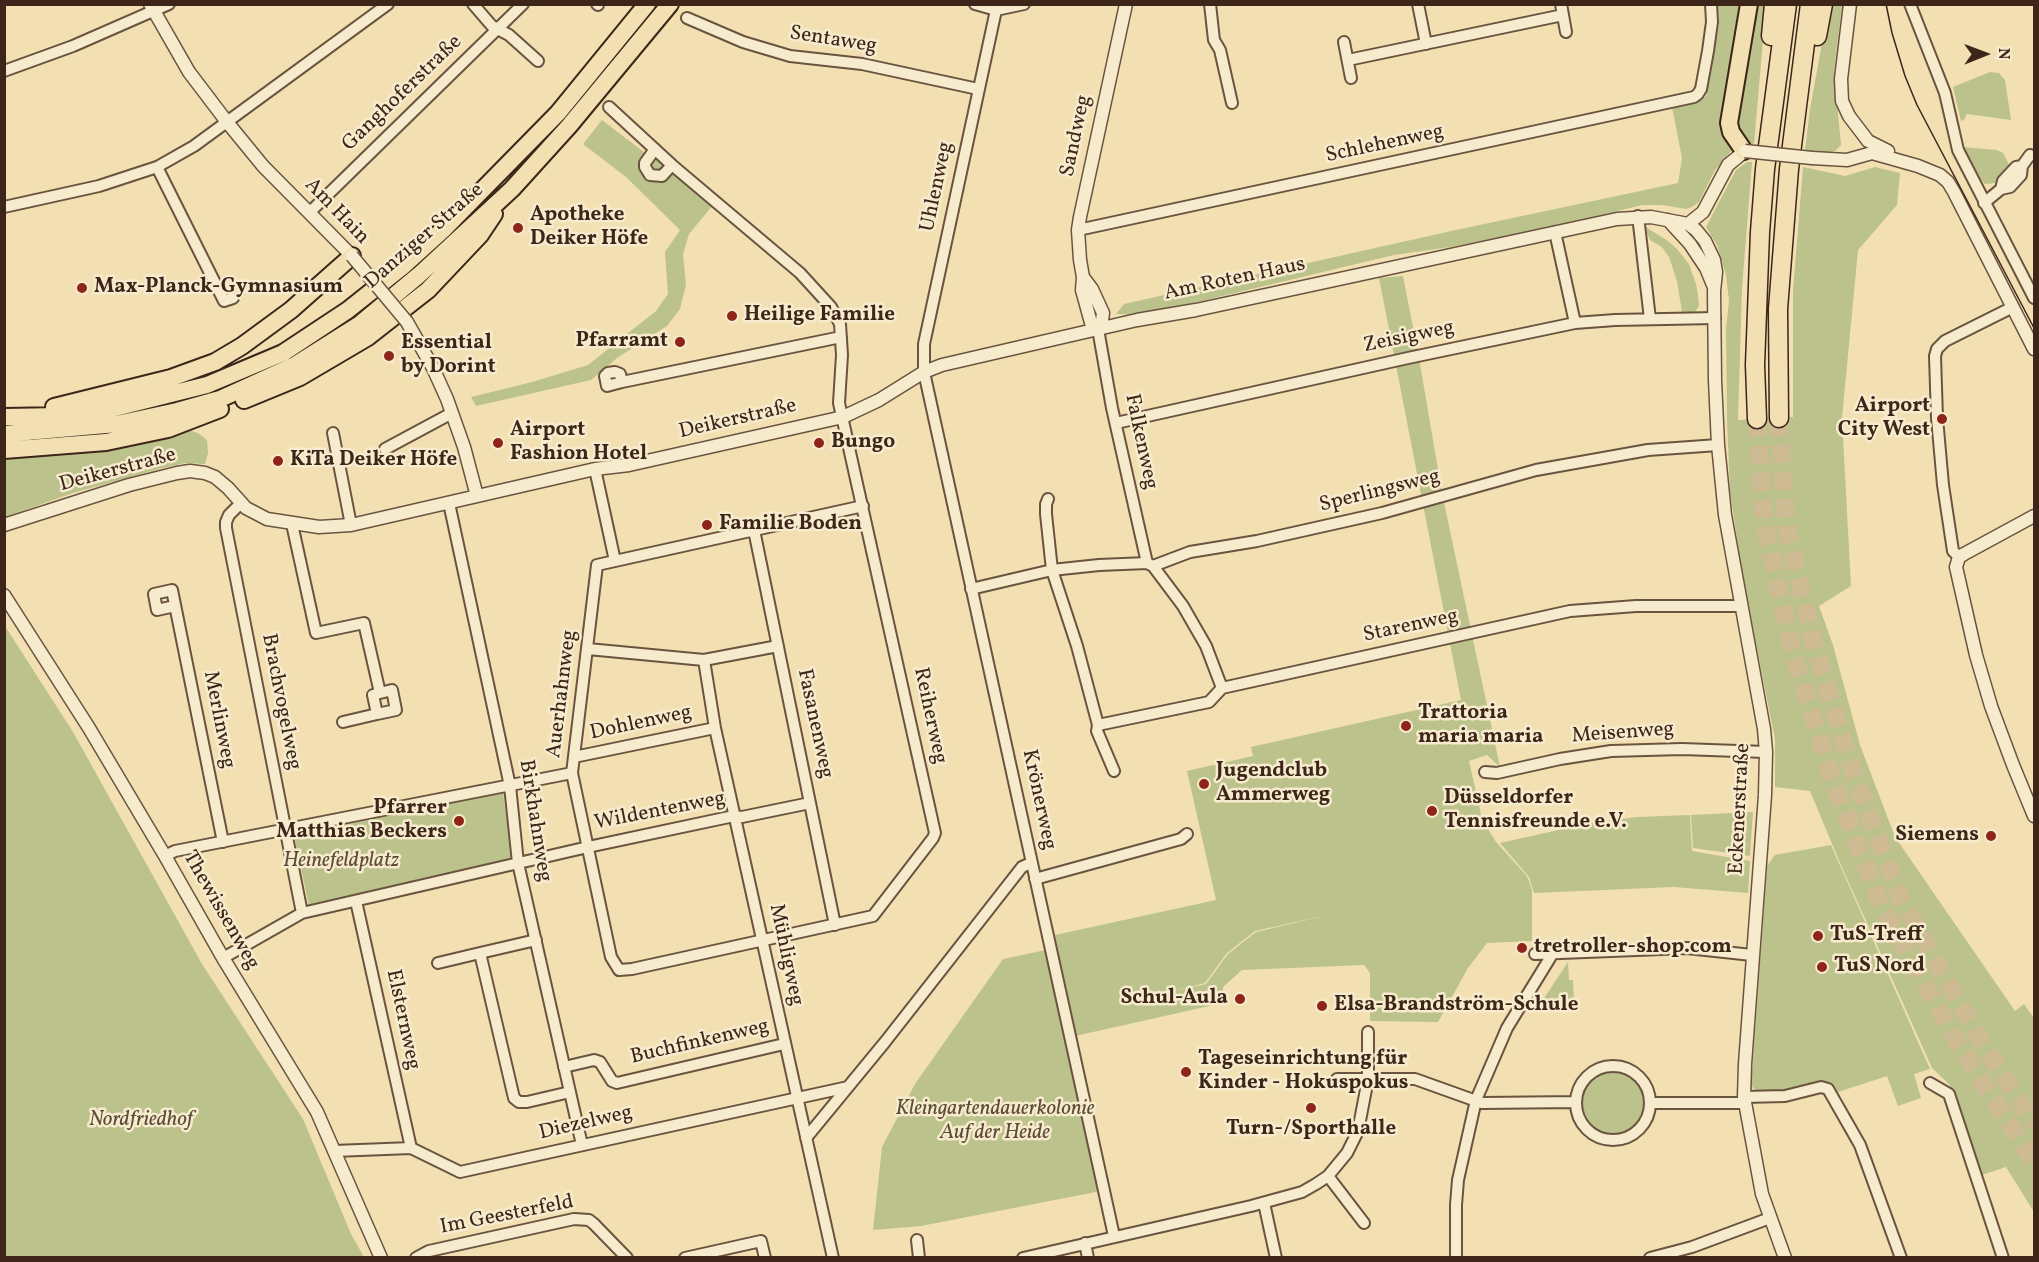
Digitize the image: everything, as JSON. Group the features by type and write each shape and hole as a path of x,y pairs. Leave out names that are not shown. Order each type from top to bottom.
{"highway":[{"path":"1774,4 1770,58 1774,105"},
{"path":"1757,419 1755,365 1759,252 1766,169 1787,4"},
{"path":"1779,418 1778,309 1797,97 1810,4"},
{"path":"1787,195 1798,178 1810,76 1823,4"}],"main road":[{"name":"Danziger Straße","path":"11,416 60,416 104,409 207,385 283,353 302,341 348,310 402,267 445,228 558,113 647,4"},
{"name":"Danziger Straße","path":"4,434 117,424 220,399 295,365 360,324 419,275 512,189 569,126 670,4"},
{"path":"1745,151 1731,132 1729,123 1749,4"},
{"path":"4,450 106,442 168,429 300,377 368,337 428,290 458,261 480,235 512,189"},
{"path":"11,416 171,378 215,363 291,310 352,256"}],"street":[{"path":"4,71 74,46 152,8 169,4"},
{"path":"4,207 99,186 157,167 194,146 388,4"},
{"path":"473,4 492,26 509,35 538,61"},
{"name":"Ganghoferstraße","path":"310,212 523,4"},
{"path":"975,4 996,10 1024,4"},
{"name":"Sandweg","path":"1097,329 1082,290 1083,277 1078,230 1126,4"},
{"path":"1210,4 1214,40 1220,50 1232,103"},
{"path":"1418,4 1426,44"},
{"name":"Schlehenweg","path":"1078,230 1442,153 1698,94 1712,22 1711,4"},
{"path":"1850,4 1840,88 1842,100 1849,116 1868,141 1899,155 1906,162"},
{"path":"1849,18 1855,4"},
{"path":"1910,4 1946,93 1958,150 2034,298"},
{"name":"Am Hain","path":"152,8 189,72 227,122 263,166 352,256 407,322 433,368 452,413 477,496"},
{"name":"Uhlenweg","path":"924,372 924,344 996,10"},
{"path":"1348,60 1426,44 1562,10 1566,32"},
{"name":"Sentaweg","path":"687,18 743,42 790,56 862,64 978,89"},
{"path":"1344,42 1351,78"},
{"name":"Reiherweg","path":"609,107 672,165 809,281 834,311 840,324 839,403 935,833 873,916 835,925"},
{"path":"1862,155 1867,148 1868,141"},
{"path":"655,149 645,163 646,172 650,175 662,176 672,165"},
{"path":"1688,224 1703,213 1728,165 1745,151 1840,161 1862,155 1877,154 1930,170 1948,182 2034,349"},
{"path":"1984,203 2001,189 2003,181 2016,167 2022,166 2031,155"},
{"path":"157,167 224,302 233,298"},
{"path":"1638,216 1650,319"},
{"name":"Am Roten Haus","path":"924,372 942,365 1137,320 1196,310 1555,232 1638,216 1688,224"},
{"name":"Eckenerstraße","path":"1668,220 1690,244 1706,268 1714,287"},
{"name":"Eckenerstraße","path":"1688,224 1700,235 1711,252 1716,272 1714,287 1715,380 1718,445 1725,515 1762,717 1766,752 1764,808 1744,1064 1745,1100 1757,1173 1770,1218 1785,1257"},
{"path":"1555,232 1575,323"},
{"name":"Sandweg","path":"1083,277 1103,314"},
{"path":"1959,557 1953,550 1943,485 1937,418 1935,356 1937,349 1945,341 2013,307"},
{"path":"1097,329 1103,314 1130,316 1137,320"},
{"name":"Zeisigweg","path":"1116,423 1575,323 1715,318"},
{"name":"Falkenweg","path":"1097,329 1116,423 1150,565 1184,606 1206,646 1222,688"},
{"path":"622,382 841,337"},
{"name":"Deikerstraße","path":"4,525 129,485 190,471 215,477 241,503 259,516 292,524 319,527 351,525 843,417 879,400 924,372"},
{"name":"Krönerweg","path":"924,372 1114,1236"},
{"path":"385,449 452,413"},
{"path":"333,433 351,525"},
{"name":"Sperlingsweg","path":"971,589 1052,570 1099,565 1150,565 1191,552 1257,541 1382,513 1536,470 1648,450 1718,445"},
{"path":"595,470 615,561 863,506"},
{"path":"1048,499 1046,514 1052,570 1077,646 1098,725 1097,730 1114,771"},
{"name":"Brachvogelweg","path":"241,503 229,515 226,528 303,913"},
{"name":"Birkhahnweg","path":"449,503 510,786 518,863 582,1144"},
{"path":"2034,516 1959,557 1957,562 1957,572 1985,684 2013,765 2034,816"},
{"path":"292,524 316,633 364,623 380,693"},
{"name":"Fasanenweg","path":"754,530 835,925"},
{"name":"Auerhahnweg","path":"615,561 597,565 572,773 611,957 619,970 762,940"},
{"name":"Thewissenweg","path":"4,595 89,728 316,1113 381,1257"},
{"name":"Merlinweg","path":"175,606 223,842"},
{"name":"Starenweg","path":"1098,725 1209,702 1222,688 1570,611 1636,606 1741,606"},
{"path":"588,649 704,660 778,646"},
{"name":"Mühligweg","path":"704,660 715,728 734,816 833,1257"},
{"path":"343,722 396,710 392,690 373,695 377,714"},
{"name":"Dohlenweg","path":"574,757 715,728"},
{"name":"Meisenweg","path":"1485,772 1497,773 1560,759 1611,751 1682,749 1766,752"},
{"path":"165,856 175,851 572,773"},
{"name":"Wildentenweg","path":"518,863 734,816 742,817 810,803"},
{"path":"1035,879 1181,839 1187,834"},
{"path":"223,958 303,913 518,863"},
{"path":"806,1138 900,1024 1022,867 1031,863"},
{"name":"Elsternweg","path":"356,901 411,1148"},
{"path":"762,940 835,925"},
{"path":"438,963 536,940"},
{"path":"1535,954 1687,948 1752,955"},
{"path":"480,953 514,1098 519,1102 527,1102 570,1092"},
{"path":"1456,1257 1458,1180 1476,1100 1507,1028 1553,953"},
{"path":"1023,1257 1264,1203 1302,1191 1328,1176 1354,1142 1362,1115 1368,1079 1368,1032"},
{"name":"Buchfinkenweg","path":"564,1066 594,1060 600,1062 612,1081 617,1083 784,1044"},
{"path":"1613,1065 1635,1072 1649,1091 1650,1103 1645,1123 1638,1131 1629,1137 1608,1140 1597,1137 1581,1123 1576,1102 1583,1080 1602,1067 1613,1065"},
{"path":"1337,1079 1415,1079 1482,1103 1576,1102"},
{"path":"1930,1083 1949,1094 2003,1257"},
{"name":"Diezelweg","path":"334,1151 411,1148 460,1172 848,1087"},
{"path":"1650,1103 1745,1100 1785,1096 1821,1087 1828,1089 1860,1145 1901,1257"},
{"path":"1328,1176 1364,1223"},
{"path":"1264,1203 1276,1257"},
{"path":"1650,1257 1692,1247 1770,1218"},
{"name":"Im Geesterfeld","path":"416,1257 429,1251 582,1219 594,1224 627,1257"},
{"path":"685,1257 761,1240 765,1257"},
{"path":"917,1240 919,1257"},
{"path":"1085,1243 1088,1257"}],"green space":[{"path":"1718,5 1766,5 1754,144 1743,143 1735,147 1715,170 1699,202 1692,207 1686,209 1662,205 1642,205 1550,228 1394,255 1143,315 1116,314 1124,304 1678,183 1682,158 1672,107 1696,102 1706,96 1719,24"},
{"path":"1829,5 1842,5 1834,71 1841,145 1835,151 1829,152 1805,150"},
{"path":"1990,72 1999,73 2005,80 2011,120 1967,114 1961,121 1953,87"},
{"path":"602,120 645,153 648,151 713,205 689,234 683,254 686,285 680,309 667,326 617,358 591,380 476,406 471,397 588,365 656,311 668,294 665,252 680,230 626,177 583,144"},
{"path":"1962,147 1997,150 2003,153 2009,164 2004,176 1996,183 1985,184 1976,175"},
{"path":"1747,162 1752,162 1742,289 1738,420 1793,417 1793,291 1803,167 1845,176 1875,167 1900,173 1897,205 1858,250 1842,418 1851,586 1819,606 1833,645 1860,745 1895,837 2015,1011 2024,1004 2034,1018 2034,1212 2006,1167 1982,1175 1950,1085 1932,1068 1810,791 1775,787 1775,739 1742,574 1730,491 1726,329 1729,301 1726,275 1717,245 1706,227 1736,170"},
{"path":"1644,226 1668,241 1689,264 1698,295 1699,306 1695,312 1682,312 1677,281 1669,257 1662,247 1650,240"},
{"path":"1403,276 1442,493 1500,767 1487,755 1469,761 1481,814 1486,826 1496,842 1529,881 1532,890 1532,941 1487,943 1468,968 1438,1022 1370,1021 1370,973 1364,965 1242,970 1223,987 1223,1003 1075,1036 1055,935 1216,900 1187,771 1253,756 1251,747 1461,700 1379,278","holes":["1332,914 1256,932 1228,954 1206,984 1173,991 1205,983 1227,953 1255,931"]},
{"path":"191,431 207,440 208,453 205,464 185,463 159,469 73,493 5,517 4,453"},
{"name":"Nordfriedhof","path":"5,626 73,732 202,964 303,1119 351,1234 364,1257 5,1257"},
{"name":"Heinefeldplatz","path":"503,793 512,861 309,906 294,835"},
{"path":"1753,812 1750,856 1693,848 1691,815"},
{"path":"1690,815 1692,851 1750,861 1748,893 1674,887 1534,893 1529,877 1500,843 1590,823 1637,817"},
{"name":"TuS Nord","path":"1831,845 1930,1069 1914,1074 1921,1098 1898,1106 1887,1076 1838,1092 1822,1084 1797,1090 1759,1092 1751,1086 1767,866 1775,855"},
{"name":"Kleingartendauerkolonie Auf der Heide","path":"1046,950 1101,1191 921,1226 873,1230 882,1147 915,1084 1003,959"},
{"path":"1568,962 1569,980 1573,980 1574,1002 1541,1003"},
{"path":"1614,1069 1627,1071 1642,1084 1647,1102 1645,1115 1632,1130 1614,1135 1601,1133 1586,1120 1581,1102 1583,1089 1596,1074"}],"tunnel":[{"path":"1779,418 1787,529 1815,647 1854,776 1901,899 1975,1031 2034,1124"},
{"path":"1757,419 1765,527 1793,654 1833,782 1881,905 1957,1042 2034,1163"}],"tram line":[{"path":"1886,4 1905,76 1917,105 2034,328"}],"place":[{"name":"Apotheke Deiker Höfe","path":"518,228"},
{"name":"Max-Planck-Gymnasium","path":"82,288"},
{"name":"Heilige Familie","path":"732,316"},
{"name":"Pfarramt","path":"680,342"},
{"name":"Essential by Dorint","path":"389,356"},
{"name":"Airport City West","path":"1942,419"},
{"name":"Airport Fashion Hotel","path":"498,443"},
{"name":"Bungo","path":"819,443"},
{"name":"KiTa Deiker Höfe","path":"278,461"},
{"name":"Familie Boden","path":"707,525"},
{"name":"Trattoria maria maria","path":"1406,726"},
{"name":"Jugendclub Ammerweg","path":"1204,784"},
{"name":"Düsseldorfer Tennisfreunde e.V.","path":"1432,811"},
{"name":"Pfarrer Matthias Beckers","path":"459,821"},
{"name":"Siemens","path":"1991,836"},
{"name":"TuS-Treff","path":"1818,936"},
{"name":"tretroller-shop.com","path":"1522,948"},
{"name":"TuS Nord","path":"1822,967"},
{"name":"Schul-Aula","path":"1240,999"},
{"name":"Elsa-Brandström-Schule","path":"1322,1006"},
{"name":"Tageseinrichtung für Kinder - Hokuspokus","path":"1186,1072"},
{"name":"Turn-/Sporthalle","path":"1311,1108"}]}
